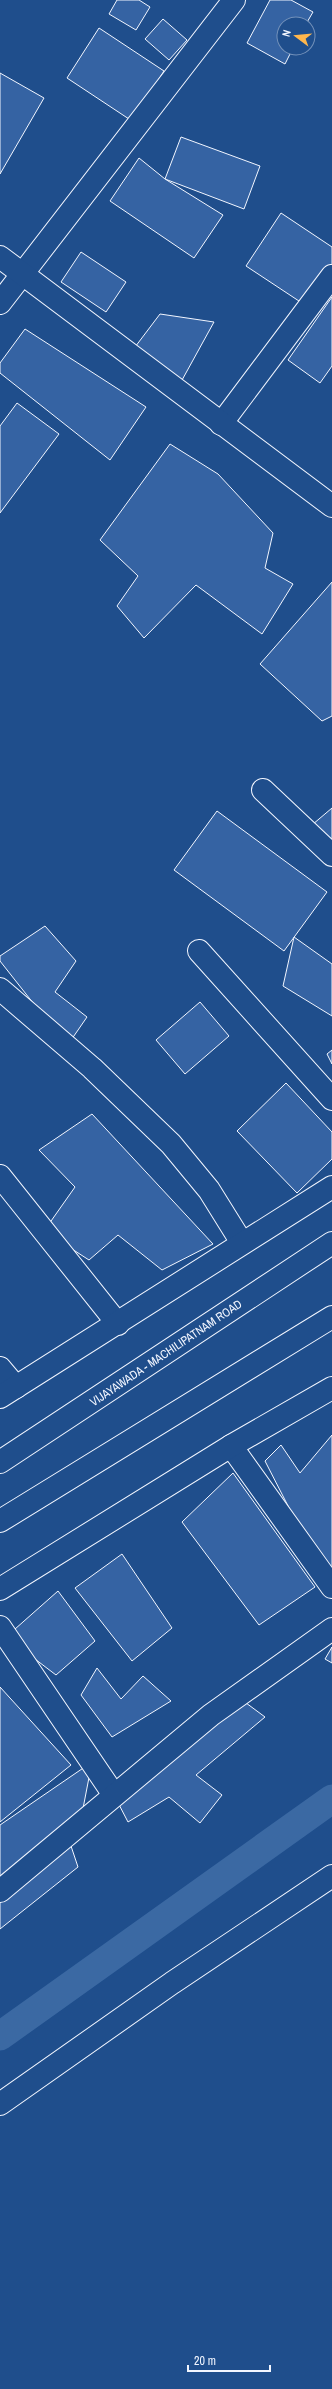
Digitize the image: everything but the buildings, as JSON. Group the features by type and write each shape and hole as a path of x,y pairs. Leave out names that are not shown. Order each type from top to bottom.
{"main road":[{"path":"0,303 234,0"},
{"path":"0,257 21,275 332,506"},
{"path":"222,424 332,276"},
{"path":"263,790 332,855"},
{"path":"199,951 332,1099"},
{"path":"0,989 92,1068 171,1144 209,1190 242,1243"},
{"path":"0,1176 118,1324"},
{"path":"0,1368 8,1392 118,1324 242,1243 332,1187"},
{"name":"VIJAYAWADA - MACHILIPATNAM ROAD","path":"0,1462 332,1243"},
{"path":"0,1521 332,1317"},
{"path":"0,1589 231,1446 332,1388"},
{"path":"231,1446 332,1587"},
{"path":"0,1627 114,1795"},
{"path":"0,1891 211,1715 332,1629"},
{"path":"0,2104 172,1983 332,1876"}],"waterway":[{"path":"0,2036 332,1799"}]}
